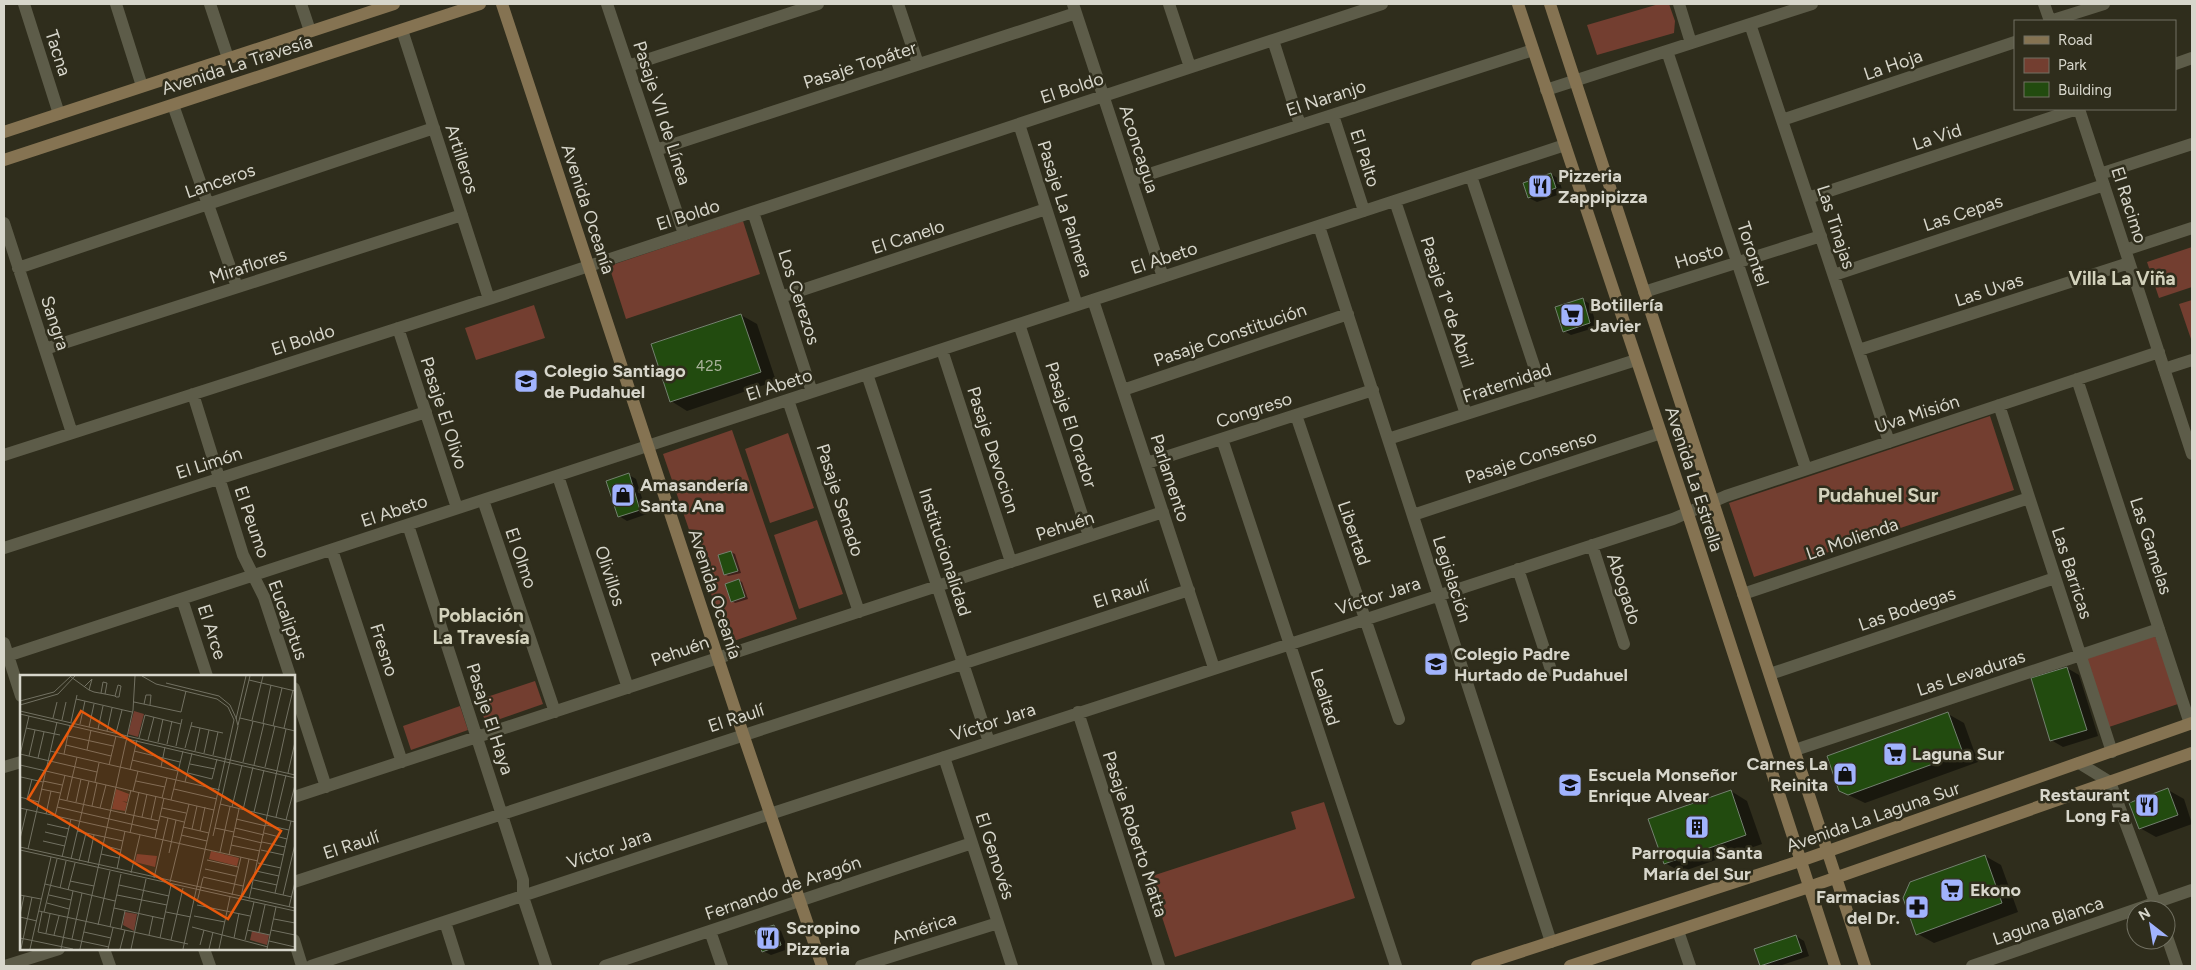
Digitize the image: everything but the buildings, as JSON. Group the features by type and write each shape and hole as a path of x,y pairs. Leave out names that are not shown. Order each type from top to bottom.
{"street":[{"name":"Tacna","path":"24,4 59,114"},
{"path":"116,4 142,86"},
{"path":"210,4 228,58"},
{"path":"301,4 310,31"},
{"name":"Avenida La Travesía","path":"4,132 394,4"},
{"name":"Avenida La Travesía","path":"4,160 480,4"},
{"name":"Avenida Oceanía","path":"502,4 743,734 822,966"},
{"name":"Pasaje VII de Línea","path":"608,4 684,234"},
{"path":"628,66 818,4"},
{"path":"898,4 918,64"},
{"path":"1169,4 1190,67"},
{"name":"El Boldo","path":"4,455 489,299 1382,4"},
{"name":"Avenida La Estrella","path":"1518,4 1688,514 1835,966"},
{"name":"Avenida La Estrella","path":"1550,4 1865,966"},
{"path":"1678,4 1691,43"},
{"path":"1546,90 1750,24 1789,7 1812,4"},
{"path":"2044,4 2050,20"},
{"path":"2053,20 2104,4"},
{"name":"Pasaje Topáter","path":"656,150 918,64 1074,8"},
{"name":"Aconcagua","path":"1074,8 1162,277"},
{"name":"Las Tinajas","path":"1750,24 1889,442"},
{"name":"Artilleros","path":"402,30 489,299"},
{"path":"1273,40 1300,126"},
{"name":"La Hoja","path":"1782,120 2014,42"},
{"name":"El Naranjo","path":"1131,180 1533,50"},
{"name":"Torontel","path":"1667,51 1806,469"},
{"path":"2176,64 2192,58"},
{"path":"173,105 237,288"},
{"name":"La Vid","path":"1808,198 2075,110"},
{"name":"El Racimo","path":"2078,110 2191,448"},
{"name":"El Palto","path":"1333,115 1364,211"},
{"name":"Pasaje La Palmera","path":"1019,124 1077,305"},
{"name":"Lanceros","path":"18,268 434,128"},
{"name":"Las Cepas","path":"1834,275 2102,179 2192,144"},
{"name":"El Abeto","path":"6,657 1565,145"},
{"path":"1472,176 1542,390"},
{"name":"Pasaje 1º de Abril","path":"1395,201 1466,414"},
{"name":"El Canelo","path":"780,297 1046,210"},
{"name":"Los Cerezos","path":"753,212 812,392"},
{"name":"Miraflores","path":"45,350 462,215"},
{"name":"Sangra","path":"4,223 72,433"},
{"name":"Legislación","path":"1319,226 1552,942"},
{"path":"2125,250 2192,228"},
{"name":"Hosto","path":"1644,292 1821,236"},
{"name":"Las Uvas","path":"1859,350 2130,263"},
{"name":"Parlamento","path":"1093,300 1214,668"},
{"name":"Pasaje Constitución","path":"1123,390 1348,314"},
{"name":"Pasaje El Orador","path":"1020,324 1089,536"},
{"name":"Pasaje El Olivo","path":"398,328 457,508"},
{"name":"Pasaje Devocion","path":"942,350 1011,562"},
{"name":"Uva Misión","path":"1688,514 1713,501 1806,469 2159,352"},
{"name":"Fraternidad","path":"1388,439 1636,360"},
{"path":"2164,369 2192,360"},
{"name":"Institucionalidad","path":"867,374 989,742"},
{"name":"Las Gamelas","path":"2077,379 2191,724"},
{"name":"Congreso","path":"1147,463 1373,390"},
{"name":"El Peumo","path":"192,394 242,555 253,576"},
{"name":"Pasaje Senado","path":"788,400 859,612"},
{"name":"Las Barricas","path":"1998,406 2112,752"},
{"name":"El Limón","path":"4,548 426,412"},
{"name":"Libertad","path":"1296,415 1398,719"},
{"name":"Pasaje Consenso","path":"1413,515 1661,433"},
{"name":"Lealtad","path":"1222,439 1396,966"},
{"name":"Olivillos","path":"558,476 628,688"},
{"name":"La Molienda","path":"1743,594 2029,498"},
{"name":"El Olmo","path":"483,500 555,712"},
{"name":"Pehuén","path":"295,797 1163,512"},
{"name":"Víctor Jara","path":"311,966 1078,712 1688,514"},
{"name":"Pasaje El Haya","path":"408,525 523,880 524,897 546,966"},
{"name":"Abogado","path":"1592,545 1624,644"},
{"name":"Fresno","path":"332,550 402,762"},
{"path":"1518,569 1551,670"},
{"name":"Eucaliptus","path":"253,576 264,597 290,675"},
{"name":"Las Bodegas","path":"1770,674 2055,578"},
{"name":"El Raulí","path":"295,882 1189,590"},
{"name":"El Arce","path":"182,599 208,675"},
{"name":"Las Levaduras","path":"1794,750 2159,629"},
{"path":"4,643 6,657 20,693"},
{"name":"Eucaliptus","path":"295,691 326,787"},
{"name":"Pasaje Roberto Matta","path":"1078,712 1159,966"},
{"name":"Avenida La Laguna Sur","path":"1477,966 1800,861 2191,724"},
{"path":"1572,966 1809,887 2192,753"},
{"name":"El Genovés","path":"944,757 1012,966"},
{"path":"4,767 20,762"},
{"path":"2079,763 2110,782 2154,900"},
{"name":"Fernando de Aragón","path":"605,966 634,962 710,931 972,843"},
{"name":"Laguna Blanca","path":"2170,900 2192,890"},
{"name":"Laguna Blanca","path":"1972,966 2126,916"},
{"path":"445,922 459,966"},
{"name":"América","path":"861,966 998,923"},
{"path":"710,931 722,966"},
{"path":"1678,931 1690,966"},
{"path":"295,943 302,966"},
{"path":"5,966 56,950"},
{"path":"104,950 110,966"},
{"path":"204,950 210,966"},
{"path":"2172,950 2177,966"}],"green space":[{"path":"1659,4 1669,4 1675,21 1674,33 1597,55 1587,25"},
{"path":"743,221 760,274 626,319 609,266"},
{"path":"2192,247 2192,287 2159,298 2147,262"},
{"path":"2192,300 2192,342 2179,304"},
{"path":"534,305 545,338 476,360 465,328"},
{"path":"1990,416 2014,490 1754,577 1729,503"},
{"path":"732,430 797,619 728,643 663,454"},
{"path":"788,433 814,508 770,523 745,449"},
{"path":"817,520 843,594 799,609 774,535"},
{"path":"2155,636 2181,703 2109,727 2085,659"},
{"path":"535,681 543,704 486,724 478,700"},
{"path":"460,706 468,730 411,750 403,726"},
{"path":"1324,802 1355,898 1175,957 1149,877 1296,829 1291,812"}],"place":[{"name":"Pizzeria Zappipizza","path":"1540,186"},
{"name":"Botillería Javier","path":"1572,315"},
{"name":"Colegio Santiago de Pudahuel","path":"526,381"},
{"name":"Amasandería Santa Ana","path":"623,495"},
{"name":"Colegio Padre Hurtado de Pudahuel","path":"1436,664"},
{"name":"Laguna Sur","path":"1895,754"},
{"name":"Carnes La Reinita","path":"1845,774"},
{"name":"Escuela Monseñor Enrique Alvear","path":"1570,785"},
{"name":"Restaurant Long Fa","path":"2147,805"},
{"name":"Parroquia Santa María del Sur","path":"1697,827"},
{"name":"Ekono","path":"1952,890"},
{"name":"Farmacias del Dr.","path":"1917,907"},
{"name":"Scropino Pizzeria","path":"768,938"}],"district":[{"name":"Villa La Viña","path":"2122,278"},
{"name":"Pudahuel Sur","path":"1878,495"},
{"name":"Población La Travesía","path":"481,626"}]}
